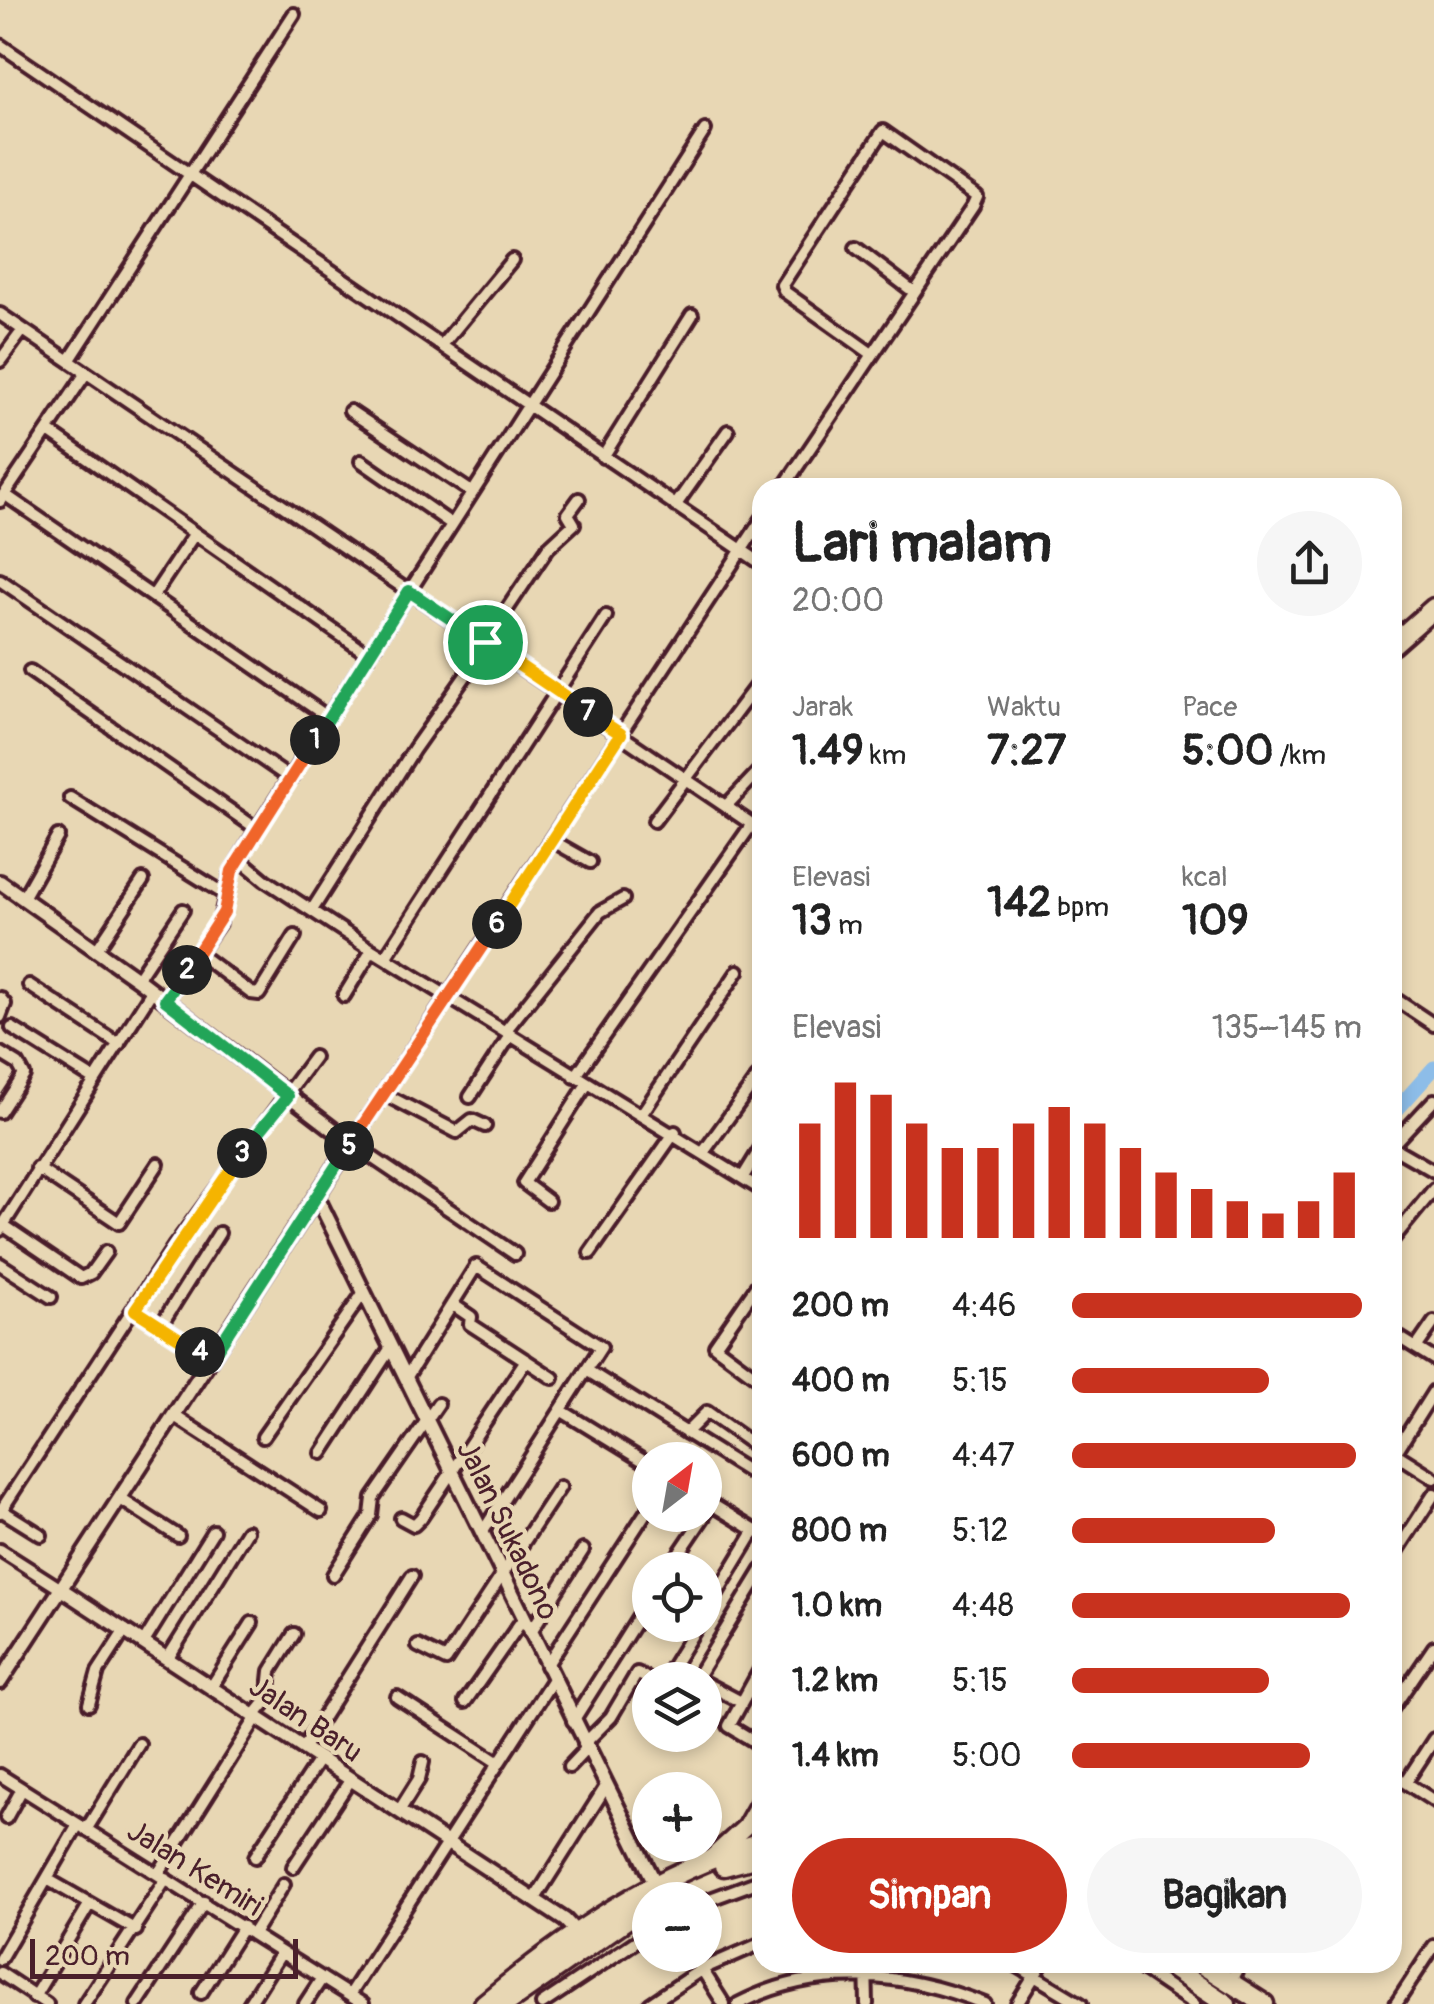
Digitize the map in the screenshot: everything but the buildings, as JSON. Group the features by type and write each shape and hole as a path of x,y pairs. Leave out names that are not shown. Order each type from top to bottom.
{"highway":[{"path":"1402,635 1434,608"},
{"path":"1402,650 1434,623"},
{"path":"722,1856 752,1845"},
{"path":"687,1882 752,1859"},
{"path":"674,1882 704,1862"},
{"path":"484,2004 576,1932 632,1906"},
{"path":"505,2004 576,1932"},
{"path":"1180,1973 1226,2004"},
{"path":"1216,1973 1264,2004"}],"main road":[{"path":"722,1849 733,1840 752,1812"}],"street":[{"path":"69,361 294,14"},
{"path":"0,46 752,557"},
{"path":"165,1000 224,912 232,871 256,829 470,490 705,130"},
{"path":"789,478 977,198 884,131 782,285 785,292 872,354"},
{"path":"856,248 914,292"},
{"path":"442,345 512,260"},
{"path":"0,314 752,824 575,1077"},
{"path":"603,457 692,315"},
{"path":"0,361 23,330"},
{"path":"86,373 2,497 329,718"},
{"path":"350,411 470,490"},
{"path":"48,431 193,536 369,655"},
{"path":"675,506 728,431"},
{"path":"360,461 450,523"},
{"path":"312,910 548,548 574,524 568,514 579,499"},
{"path":"0,1682 752,534"},
{"path":"152,596 193,536"},
{"path":"0,580 291,779"},
{"path":"385,958 606,616"},
{"path":"30,672 256,829"},
{"path":"654,820 752,692"},
{"path":"726,806 752,779"},
{"path":"70,798 226,895"},
{"path":"23,898 58,836"},
{"path":"553,841 590,862"},
{"path":"240,859 372,950 575,1077 643,1112 752,1183"},
{"path":"96,951 143,880"},
{"path":"0,882 137,979 351,1144 515,1254"},
{"path":"470,1097 508,1032 600,912 623,899"},
{"path":"137,979 182,910"},
{"path":"199,954 250,992 260,994 295,936"},
{"path":"344,996 372,950"},
{"path":"643,1112 738,971"},
{"path":"29,985 119,1044"},
{"path":"106,1252 90,1273 81,1278 2,1223 152,991"},
{"path":"0,998 6,1004 0,1017"},
{"path":"1402,1003 1434,1024"},
{"path":"12,1028 95,1080"},
{"path":"0,1052 18,1064 24,1075 0,1112"},
{"path":"41,1535 1,1511 209,1198 314,1056"},
{"path":"548,1201 524,1183 588,1084"},
{"path":"704,1150 752,1085"},
{"path":"384,1094 457,1132 472,1120 485,1126"},
{"path":"1402,1135 1434,1100"},
{"path":"590,1253 675,1132"},
{"path":"1402,1152 1434,1171"},
{"path":"743,1176 752,1162"},
{"path":"37,1168 119,1224 158,1164"},
{"path":"1402,1228 1434,1190"},
{"name":"Jalan Sukadono","path":"316,1196 573,1720 647,1882"},
{"path":"161,1325 220,1233"},
{"path":"0,1264 50,1296"},
{"path":"406,1378 477,1266 601,1347 482,1533"},
{"path":"263,1437 364,1292"},
{"path":"752,1292 715,1346 752,1374"},
{"path":"452,1304 471,1317 470,1324 553,1378"},
{"path":"135,1310 211,1359"},
{"path":"1416,1348 1434,1322"},
{"path":"1402,1339 1434,1359"},
{"path":"322,1453 390,1349"},
{"path":"401,1518 415,1524 526,1360"},
{"path":"588,1370 752,1474"},
{"path":"1402,1440 1434,1391"},
{"path":"332,1575 374,1510 373,1498 438,1404"},
{"path":"562,1411 632,1454"},
{"path":"686,1433 707,1412 752,1443"},
{"path":"176,1418 320,1511"},
{"path":"1402,1459 1434,1478"},
{"path":"418,1646 445,1661 560,1487"},
{"path":"1402,1544 1434,1494"},
{"path":"122,1500 178,1536"},
{"path":"722,1510 752,1528"},
{"path":"144,1642 213,1531"},
{"path":"168,1658 247,1531"},
{"path":"349,1994 448,1842 634,1532"},
{"path":"722,1588 752,1542"},
{"name":"Jalan Baru","path":"0,1550 448,1842 576,1932"},
{"path":"530,1633 582,1550"},
{"path":"304,1747 412,1576"},
{"path":"706,1662 752,1587"},
{"path":"464,1702 523,1619"},
{"path":"212,1686 252,1623"},
{"path":"573,1720 632,1627"},
{"path":"89,1704 98,1672 125,1630"},
{"path":"84,2004 136,1930 162,1877 268,1699 271,1671 294,1634"},
{"path":"1402,1694 1434,1647"},
{"path":"569,1766 611,1717 632,1682"},
{"path":"752,1682 729,1726 752,1740"},
{"path":"722,1692 740,1702"},
{"path":"397,1697 497,1762"},
{"path":"1406,1782 1434,1739"},
{"path":"0,1960 47,1879 139,1744"},
{"path":"256,1857 320,1758"},
{"path":"399,1810 419,1778 422,1762"},
{"name":"Jalan Kemiri","path":"0,1775 363,2004"},
{"path":"293,1867 350,1779"},
{"path":"1402,1780 1434,1801"},
{"path":"534,1900 605,1788"},
{"path":"6,1818 22,1789"},
{"path":"47,1879 136,1930"},
{"path":"201,1993 284,1884"},
{"path":"722,1895 752,1884"},
{"path":"136,2004 204,1902"},
{"path":"36,2000 89,1905"},
{"path":"542,2004 632,1944"},
{"path":"1396,2004 1434,1946"},
{"path":"722,1960 752,1947"},
{"path":"250,2004 282,1953"},
{"path":"650,2004 698,1972"},
{"path":"704,1972 724,2004"},
{"path":"865,1973 867,2004"},
{"path":"1031,1973 1080,2004"},
{"path":"1147,1973 1187,2002"},
{"path":"1230,1982 1235,1973"},
{"path":"0,1975 46,2004"},
{"path":"1017,2004 1035,1975"},
{"path":"738,2004 801,1980 865,1976 949,1990 984,2004"},
{"path":"305,2004 322,1978"}],"waterway":[{"path":"1402,1104 1434,1068"}],"route":[{"path":"409,591 485,642 621,734 211,1359 135,1310 209,1198 288,1096 165,1000 219,923 232,871 256,829 409,591"}]}
